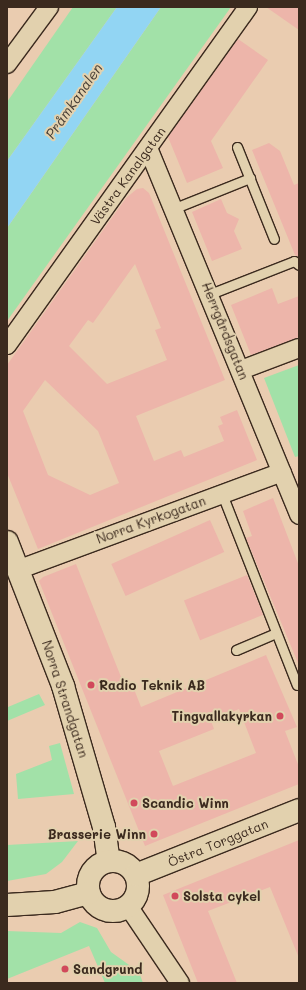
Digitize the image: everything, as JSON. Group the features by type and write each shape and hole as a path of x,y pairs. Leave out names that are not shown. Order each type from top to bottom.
{"street":[{"path":"7,64 49,7"},
{"name":"Västra Kanalgatan","path":"7,344 248,7"},
{"name":"Herrgårdsgatan","path":"148,148 175,208 299,515"},
{"path":"241,370 299,348"},
{"name":"Norra Kyrkogatan","path":"20,569 282,472"},
{"name":"Norra Strandgatan","path":"7,542 20,569 76,727 104,828 109,861"},
{"name":"Östra Torggatan","path":"136,876 299,810"},
{"path":"109,861 128,865 136,876 138,892 128,906 116,911 104,909 94,902 89,893 88,884 93,871 109,861"},
{"path":"7,905 55,902 89,893"},
{"path":"128,906 180,983"}],"lane":[{"path":"237,147 274,239"},
{"path":"175,208 250,178"},
{"path":"210,294 294,261 299,264"},
{"path":"222,494 297,685"},
{"path":"236,650 276,632"}],"green space":[{"path":"73,7 117,7 7,161 7,102"},
{"path":"161,7 231,7 7,321 7,228"},
{"path":"299,365 299,456 295,457 264,378"},
{"path":"39,694 45,705 7,721 7,704 8,707"},
{"path":"60,743 74,794 18,799 16,774 52,760 49,746"},
{"path":"78,841 62,862 46,874 7,881 7,845"},
{"path":"80,922 97,928 111,952 139,972 143,983 105,983 89,946 7,979 7,931 61,933"}],"water":[{"name":"Pråmkanalen","path":"117,7 161,7 7,228 7,161"}],"building":[{"path":"266,7 299,7 299,30"},
{"path":"238,39 268,60 211,141 223,168 187,183 168,137"},
{"path":"269,143 280,151 294,185 299,183 299,257 295,255 252,150"},
{"path":"143,188 149,193 225,380 136,416 154,461 181,450 184,457 224,441 218,426 223,424 220,417 237,410 257,460 38,549 7,473 7,365 126,198 137,189","holes":["135,264 161,328 155,330 167,360 107,384 69,346 88,320 93,323","45,380 98,431 119,483 90,495 48,475 23,411"]},
{"path":"221,199 227,213 239,219 234,231 242,249 212,261 192,212"},
{"path":"272,288 278,304 299,296 299,337 251,355 231,305"},
{"path":"273,498 299,566 298,663 246,538 252,536 243,511"},
{"path":"210,520 224,552 126,596 111,564"},
{"path":"76,564 127,692 134,689 141,707 266,655 297,727 285,731 299,767 299,784 145,846 39,581 43,577","holes":["239,709 256,753 173,786 159,751 214,729 211,721"]},
{"path":"247,575 263,615 200,640 184,600"},
{"path":"299,840 299,958 270,887 208,911 237,983 198,983 163,895"}],"place":[{"name":"Radio Teknik AB","path":"91,685"},
{"name":"Tingvallakyrkan","path":"280,716"},
{"name":"Scandic Winn","path":"134,803"},
{"name":"Brasserie Winn","path":"154,834"},
{"name":"Solsta cykel","path":"175,896"},
{"name":"Sandgrund","path":"65,969"}]}
